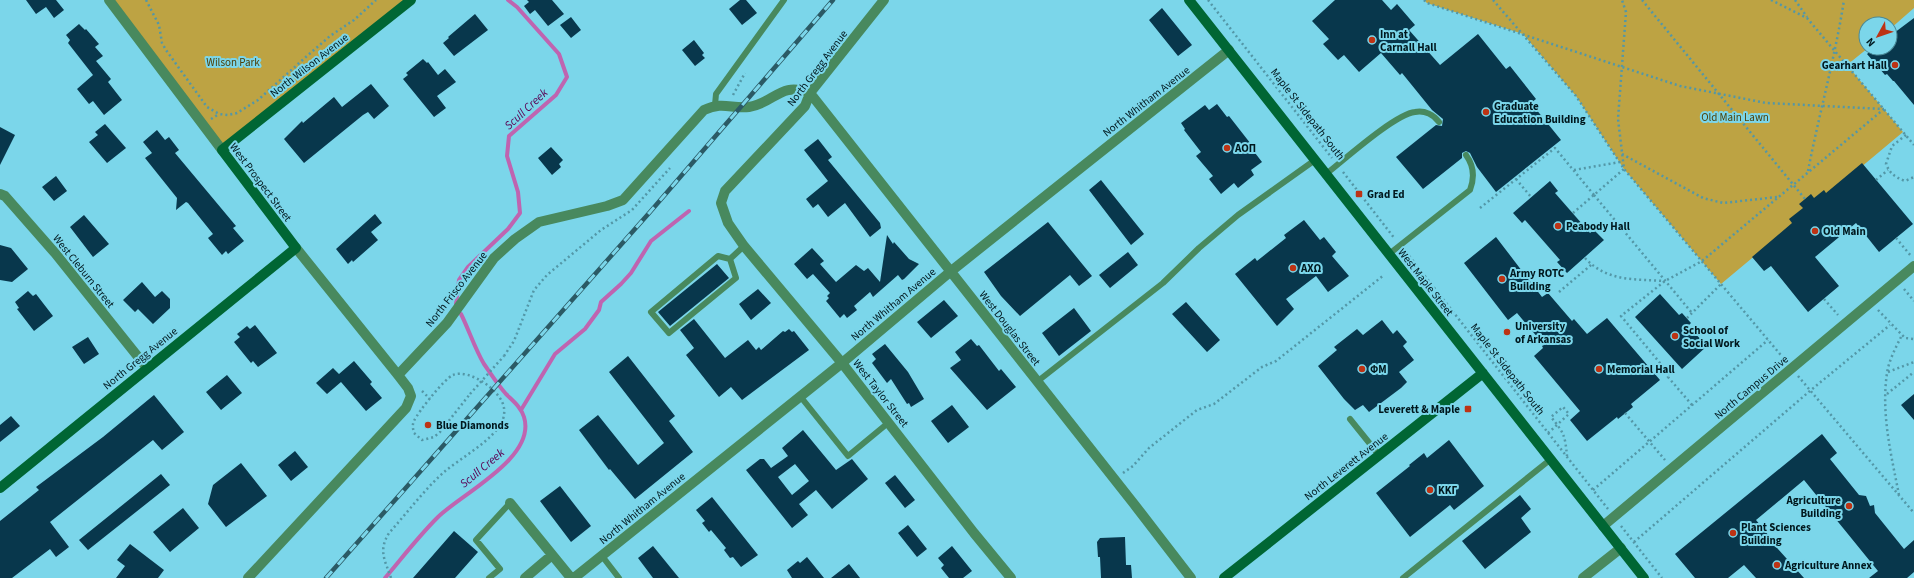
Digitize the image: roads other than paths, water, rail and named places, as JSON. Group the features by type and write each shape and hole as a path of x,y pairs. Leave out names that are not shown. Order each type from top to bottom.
{"street":[{"name":"West Prospect Street","path":"109,0 296,248 398,375"},
{"name":"North Wilson Avenue","path":"222,150 411,0"},
{"name":"North Gregg Avenue","path":"721,203 725,191 806,106 810,93 884,0"},
{"name":"West Maple Street","path":"1189,0 1644,578"},
{"name":"North Whitham Avenue","path":"574,578 842,363 950,272 1229,50"},
{"path":"715,105 751,106 791,88 800,89 810,93"},
{"name":"West Douglas Street","path":"810,93 950,272 1038,381 1191,578"},
{"name":"North Frisco Avenue","path":"398,375 447,323 494,258 515,239 539,222 607,206 623,200 704,110 715,105"},
{"name":"West Cleburn Street","path":"0,194 5,196 55,253 147,368"},
{"name":"West Taylor Street","path":"721,203 728,223 744,246 842,363 974,533 1011,578"},
{"name":"North Gregg Avenue","path":"0,488 296,248"},
{"name":"North Campus Drive","path":"1603,526 1914,266"},
{"name":"North Leverett Avenue","path":"1224,578 1483,373"},
{"path":"248,578 406,408 411,396 408,388 398,375"},
{"path":"510,503 571,578"},
{"path":"1583,578 1621,548"},
{"path":"525,578 552,555"}],"lane":[{"path":"715,105 716,94 784,0"},
{"path":"1326,174 1394,121 1408,114 1423,112 1431,114 1439,122"},
{"path":"1389,254 1470,190 1474,175 1470,160 1466,155"},
{"path":"1038,381 1163,283 1199,248 1238,215 1315,160"},
{"path":"730,259 744,246"},
{"path":"718,256 730,259 736,278 669,333 651,312 718,256"},
{"path":"800,396 848,456 888,423"},
{"path":"1350,419 1380,455"},
{"path":"1403,578 1551,459"},
{"path":"489,578 500,568 476,540 510,503"},
{"path":"602,556 620,578"}],"waterway":[{"name":"Scull Creek","path":"456,304 459,280 468,267 508,229 520,213 518,192 507,156 509,136 556,95 567,77 559,54 517,7 508,0"},
{"path":"521,410 555,354 585,329 599,310 601,302 631,273 651,241 689,211"},
{"name":"Scull Creek","path":"385,578 437,518 478,487 508,461 519,447 525,432 524,417 521,410 503,391 484,364 461,314"}],"railway":[{"path":"326,578 650,212 833,0"}],"place":[{"name":"Inn at Carnall Hall","path":"1372,40"},
{"name":"Gearhart Hall","path":"1895,65"},
{"name":"Graduate Education Building","path":"1486,112"},
{"name":"ΑΟΠ","path":"1227,148"},
{"name":"Grad Ed","path":"1359,194"},
{"name":"Peabody Hall","path":"1558,226"},
{"name":"Old Main","path":"1815,231"},
{"name":"ΑΧΩ","path":"1293,268"},
{"name":"Army ROTC Building","path":"1502,279"},
{"name":"University of Arkansas","path":"1507,332"},
{"name":"School of Social Work","path":"1675,336"},
{"name":"ΦΜ","path":"1362,369"},
{"name":"Memorial Hall","path":"1599,369"},
{"name":"Leverett & Maple","path":"1468,409"},
{"name":"Blue Diamonds","path":"428,425"},
{"name":"ΚΚΓ","path":"1430,490"},
{"name":"Agriculture Building","path":"1849,506"},
{"name":"Plant Sciences Building","path":"1733,533"},
{"name":"Agriculture Annex","path":"1777,565"}],"park label":[{"name":"Wilson Park","path":"233,62"},
{"name":"Old Main Lawn","path":"1735,117"}]}
